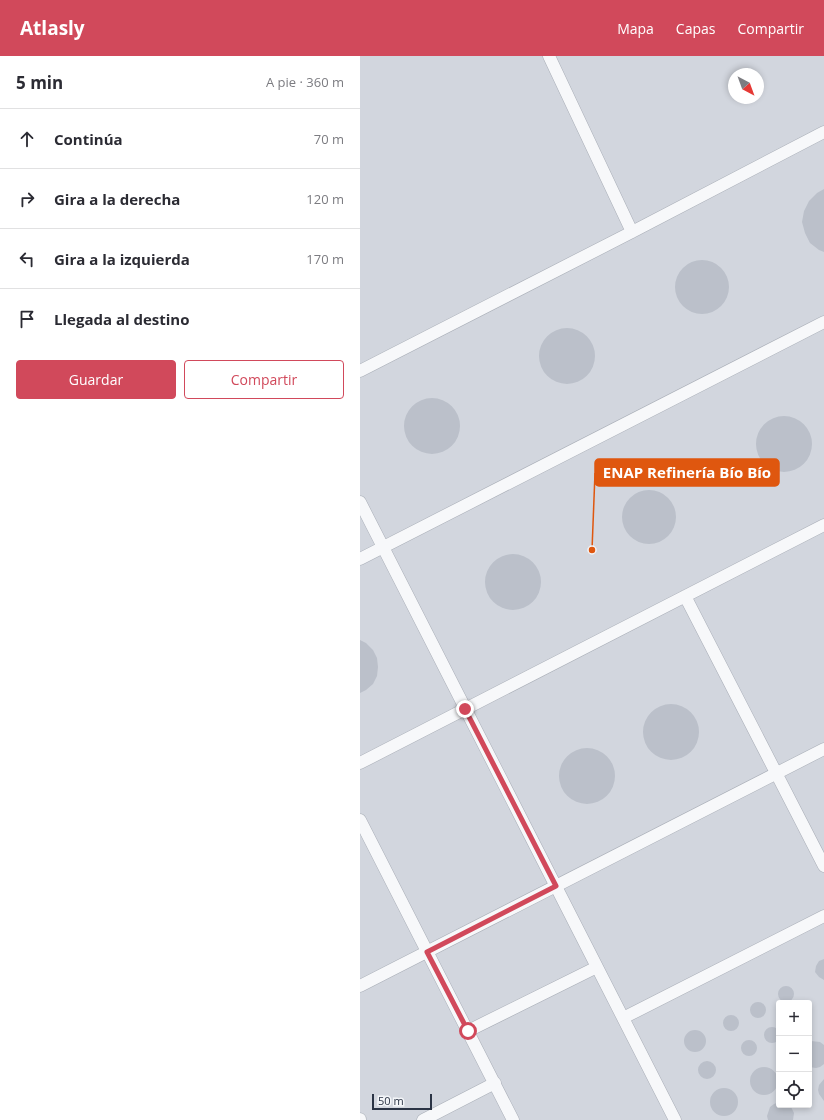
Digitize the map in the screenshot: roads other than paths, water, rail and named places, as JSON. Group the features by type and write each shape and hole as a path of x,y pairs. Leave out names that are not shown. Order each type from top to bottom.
{"lane":[{"path":"549,56 632,232"},
{"path":"360,371 824,132"},
{"path":"360,559 824,322"},
{"path":"360,502 675,1120"},
{"path":"360,763 824,525"},
{"path":"686,596 824,866"},
{"path":"360,986 824,749"},
{"path":"360,820 513,1120"},
{"path":"623,1018 824,916"},
{"path":"468,1031 597,967"},
{"path":"423,1120 494,1083"}],"place":[{"name":"ENAP Refinería Bío Bío","path":"592,550"}]}
